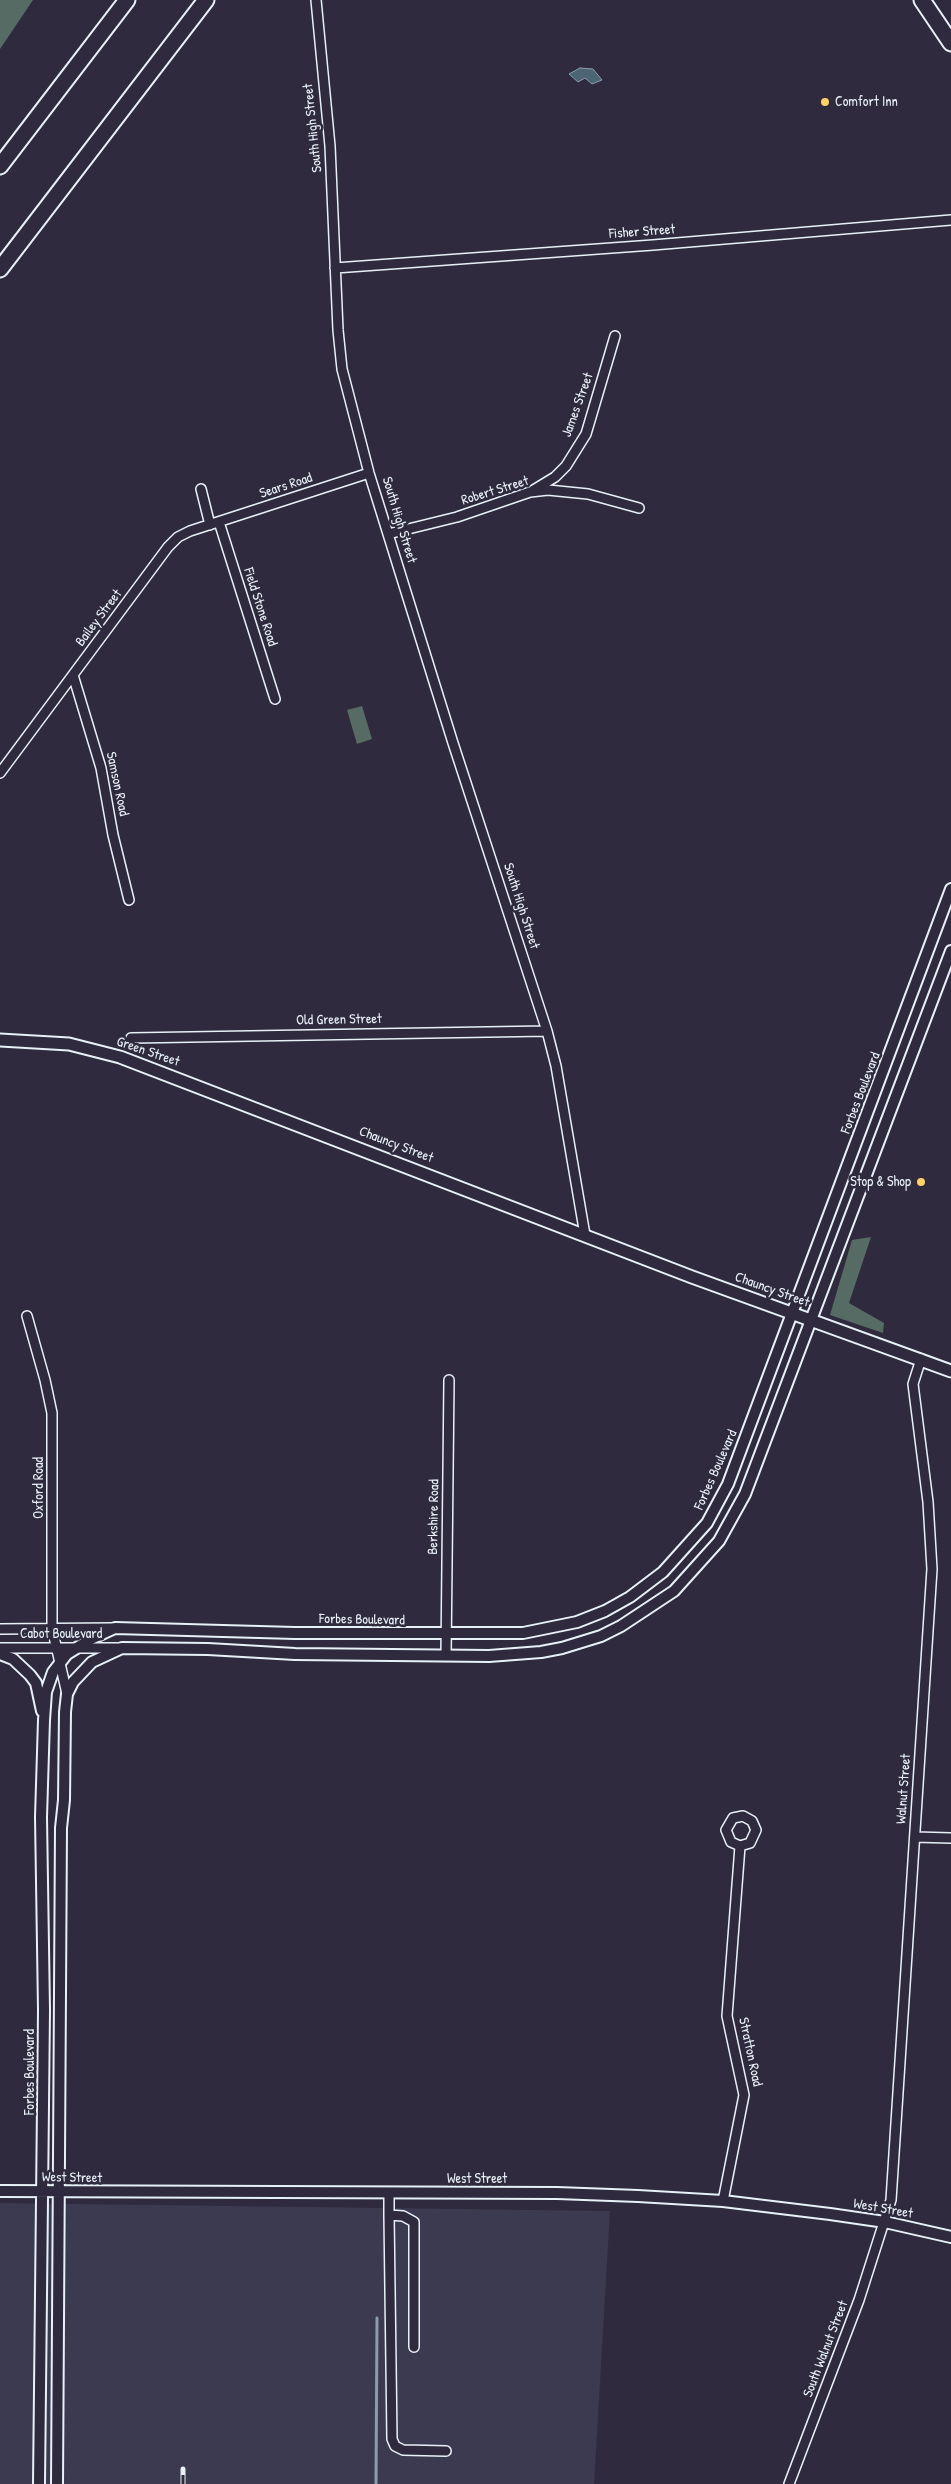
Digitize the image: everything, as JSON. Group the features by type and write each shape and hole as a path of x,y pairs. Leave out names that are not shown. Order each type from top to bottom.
{"highway":[{"path":"0,166 127,0"},
{"path":"0,269 206,0"},
{"path":"922,0 951,43"}],"main road":[{"name":"Green Street","path":"0,1040 56,1042 92,1048 279,1117"},
{"name":"Chauncy Street","path":"279,1117 793,1314 951,1370"}],"street":[{"name":"South High Street","path":"316,0 330,146 338,330 342,369 369,474 455,750 547,1031"},
{"name":"Fisher Street","path":"335,268 653,245 951,220"},
{"name":"James Street","path":"530,492 555,477 566,466 586,434 615,336"},
{"name":"Sears Road","path":"215,524 369,474"},
{"path":"201,488 215,524"},
{"name":"Robert Street","path":"388,534 457,517 530,492 548,490 568,492 640,508"},
{"name":"Bailey Street","path":"0,773 168,547 178,537 215,524"},
{"name":"Field Stone Road","path":"215,524 275,699"},
{"name":"Samson Road","path":"73,675 101,768 113,835 128,900"},
{"name":"Forbes Boulevard","path":"40,2484 44,2010 41,1817 46,1692 59,1663 76,1648 115,1628 446,1634 523,1633 577,1622 604,1611 630,1597 663,1572 702,1530 728,1484 951,889"},
{"path":"67,1694 73,1682 85,1668 98,1659 122,1648 208,1649 295,1654 511,1656 578,1644 621,1626 674,1591 719,1541 741,1504 951,951"},
{"path":"547,1031 556,1066 585,1235"},
{"name":"Old Green Street","path":"131,1038 547,1031"},
{"name":"Oxford Road","path":"27,1316 46,1380 52,1422 52,1628 59,1663"},
{"name":"Walnut Street","path":"885,2222 891,2200 932,1569 928,1502 913,1384 921,1359"},
{"name":"Berkshire Road","path":"446,1655 449,1380"},
{"name":"Cabot Boulevard","path":"0,1629 115,1628"},
{"name":"Cabot Boulevard","path":"0,1648 122,1648"},
{"path":"0,1654 13,1659 30,1674 36,1684 44,1720"},
{"name":"Forbes Boulevard","path":"57,2484 61,1828 64,1800 67,1694 59,1663"},
{"path":"915,1837 951,1838"},
{"name":"Stratton Road","path":"723,2201 744,2095 728,2016 740,1846"},
{"name":"West Street","path":"0,2191 557,2193 723,2201 885,2222 951,2237"},
{"path":"389,2193 392,2439 395,2446 403,2450 446,2452"},
{"path":"389,2215 403,2216 414,2222 414,2347"},
{"name":"South Walnut Street","path":"789,2484 830,2380 885,2222"}],"shaded area":[{"path":"0,2203 610,2211 594,2484 0,2484"}],"green space":[{"path":"0,0 33,0 0,49"},
{"path":"362,706 372,739 357,744 347,710"},
{"path":"871,1237 849,1303 884,1323 883,1333 830,1315 852,1240"}],"water":[{"path":"580,68 593,69 602,80 592,84 585,78 578,82 569,74"}],"waterway":[{"path":"376,2484 377,2318"}],"railway":[{"path":"183,2469 183,2484"}],"place":[{"name":"Comfort Inn","path":"825,102"},
{"name":"Stop & Shop","path":"921,1182"}]}
